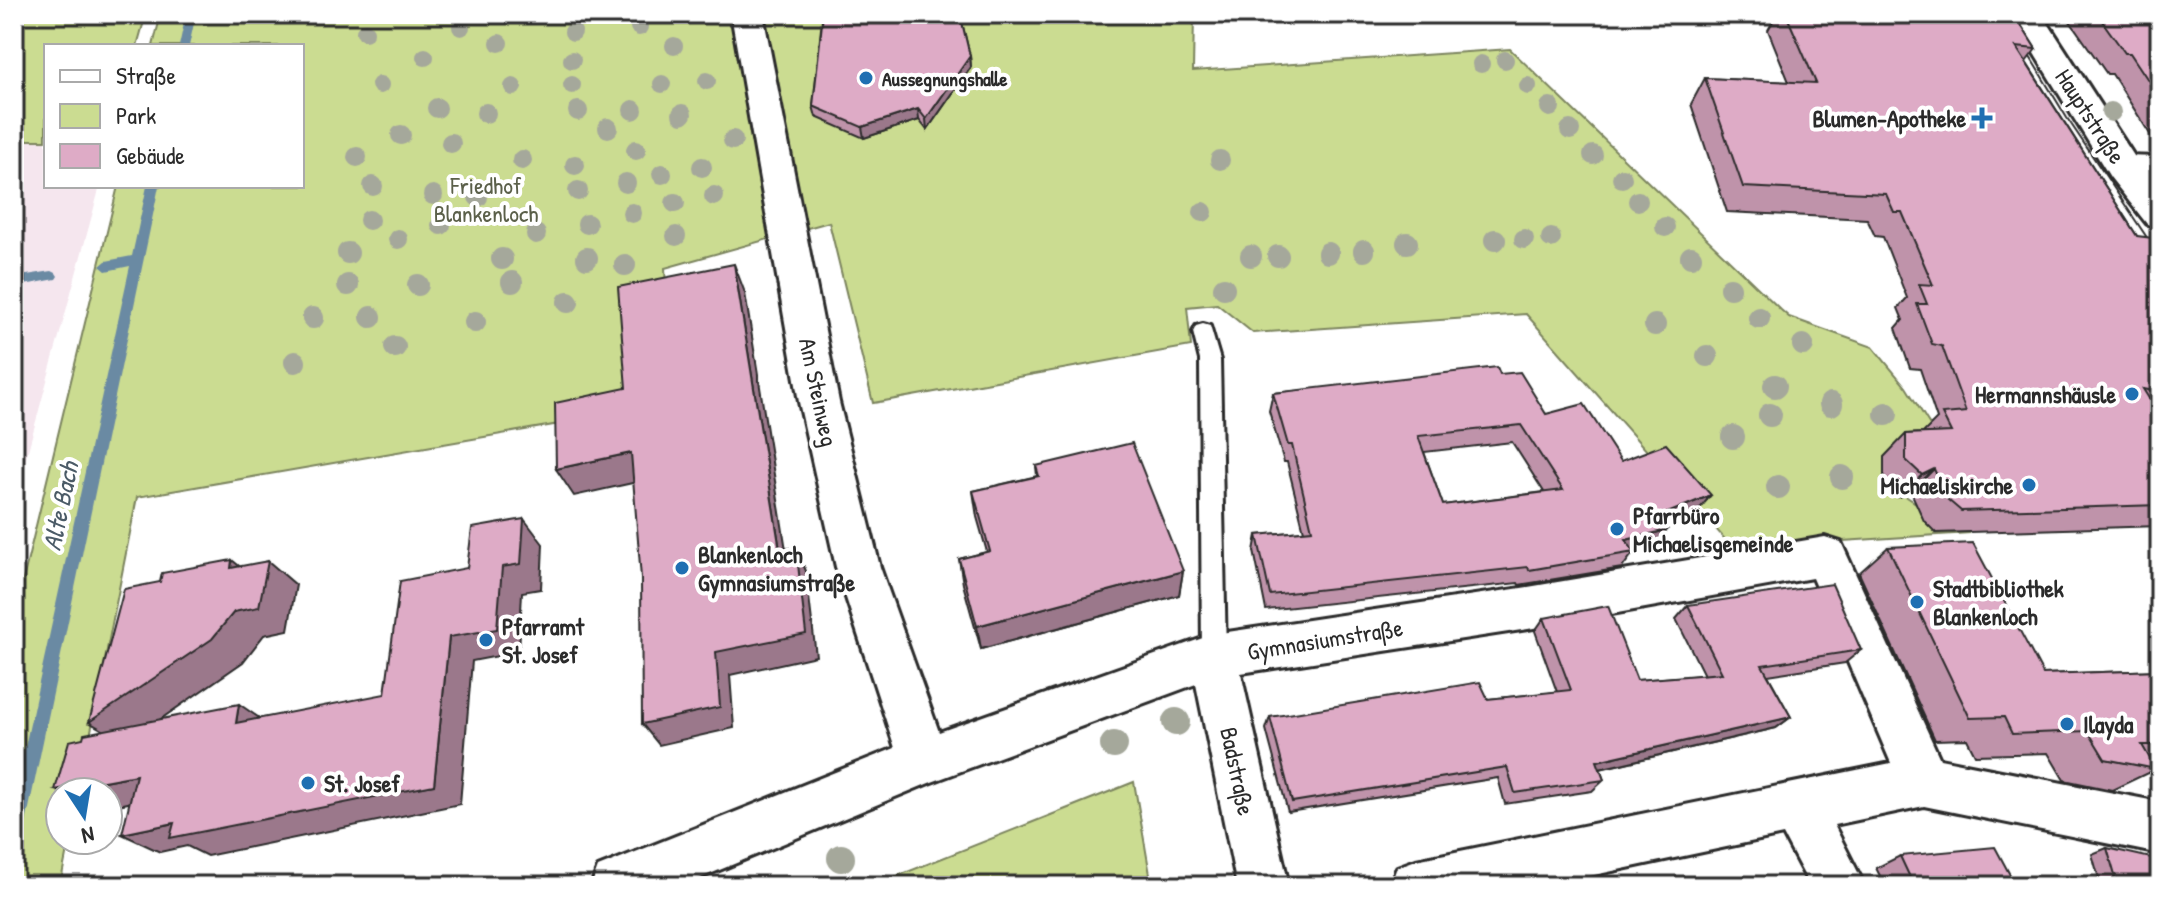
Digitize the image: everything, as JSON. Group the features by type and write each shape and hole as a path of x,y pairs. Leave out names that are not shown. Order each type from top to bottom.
{"street":[{"name":"Am Steinweg","path":"747,14 819,402 855,552 924,761"},
{"name":"Hauptstraße","path":"2026,14 2123,168 2160,215"},
{"path":"2123,168 2160,169"},
{"name":"Gymnasiumstraße","path":"617,886 924,761 1214,656 1528,608 1825,556 1924,781"},
{"name":"Badstraße","path":"1214,656 1263,886"},
{"path":"1416,886 1924,781 2160,828"},
{"path":"1795,806 1839,886"}],"lane":[{"path":"1203,332 1210,360 1214,656"}],"shaded area":[{"path":"14,140 44,140 44,188 99,188 14,502"}],"green space":[{"path":"14,14 146,14 138,44 44,44 44,140 14,140"},
{"name":"Friedhof Blankenloch","path":"161,14 1194,14 1193,71 1510,49 1789,317 1873,347 1906,387 1938,438 1899,497 1904,495 1916,503 1962,519 1969,533 1826,542 1738,554 1526,314 1253,333 1217,304 1187,307 1191,346 873,403 829,222 665,268 667,309 640,410 137,497 82,776 44,776 44,856 66,856 60,886 14,886 14,617 118,188 304,188 304,44 154,44"},
{"path":"1134,782 1152,886 872,886"}],"building":[{"name":"Aussegnungshalle","path":"823,14 960,14 970,56 926,119 918,109 862,127 813,106"},
{"path":"1786,14 2014,14 2036,49 2016,47 2137,236 2153,238 2160,247 2160,392 2143,389 2160,416 2160,505 1961,511 1948,500 1934,469 1922,475 1906,460 1906,434 1951,432 1942,414 1966,412 1942,346 1932,344 1917,304 1927,304 1919,284 1933,285 1902,212 1894,212 1886,194 1743,187 1705,78 1816,83"},
{"path":"2097,14 2160,14 2160,98 2130,53 2125,53"},
{"path":"734,264 780,550 796,547 806,634 716,652 720,707 642,724 641,578 631,453 556,469 555,403 626,388 618,287"},
{"path":"1497,367 1500,374 1520,372 1546,414 1584,404 1621,461 1666,444 1711,495 1658,517 1667,530 1626,540 1634,552 1529,570 1528,567 1270,595 1257,535 1312,530 1292,445 1288,445 1273,393","holes":["1521,425 1563,490 1443,505 1418,436"]},
{"path":"1132,443 1183,571 977,626 959,559 990,551 973,491 1039,476 1036,466"},
{"path":"524,519 521,564 502,567 497,629 449,637 434,785 170,838 174,823 124,834 136,775 59,776 69,741 83,738 84,734 239,704 236,723 385,694 400,581 467,568 472,528"},
{"path":"1973,543 2043,674 2160,670 2160,745 2142,745 2156,769 2105,759 2088,731 2012,734 2004,717 1970,718 1888,547"},
{"path":"232,560 231,568 268,561 259,607 234,612 212,639 89,722 124,589 160,582 162,573"},
{"path":"1832,584 1861,650 1762,665 1791,717 1597,761 1604,780 1515,793 1507,767 1292,802 1270,717 1480,682 1488,699 1571,690 1544,618 1608,606 1637,680 1722,673 1688,605"},
{"path":"1995,847 2016,886 1914,886 1900,856"},
{"path":"2107,848 2160,860 2160,886 2118,886"},
{"path":"1810,880 1812,886 1779,886"}],"waterway":[{"name":"Alte Bach","path":"184,44 191,14"},
{"name":"Alte Bach","path":"14,837 153,188"},
{"path":"106,266 137,260"},
{"path":"14,282 52,276"}],"tram line":[{"path":"2004,14 2067,118 2160,257"}],"place":[{"name":"Aussegnungshalle","path":"866,78"},
{"name":"Blumen-Apotheke","path":"1982,118"},
{"name":"Hermannshäusle","path":"2132,394"},
{"name":"Michaeliskirche","path":"2029,485"},
{"name":"Pfarrbüro Michaelisgemeinde","path":"1617,529"},
{"name":"Blankenloch Gymnasiumstraße","path":"682,568"},
{"name":"Stadtbibliothek Blankenloch","path":"1917,602"},
{"name":"Pfarramt St. Josef","path":"486,640"},
{"name":"Ilayda","path":"2067,724"},
{"name":"St. Josef","path":"308,783"}]}
